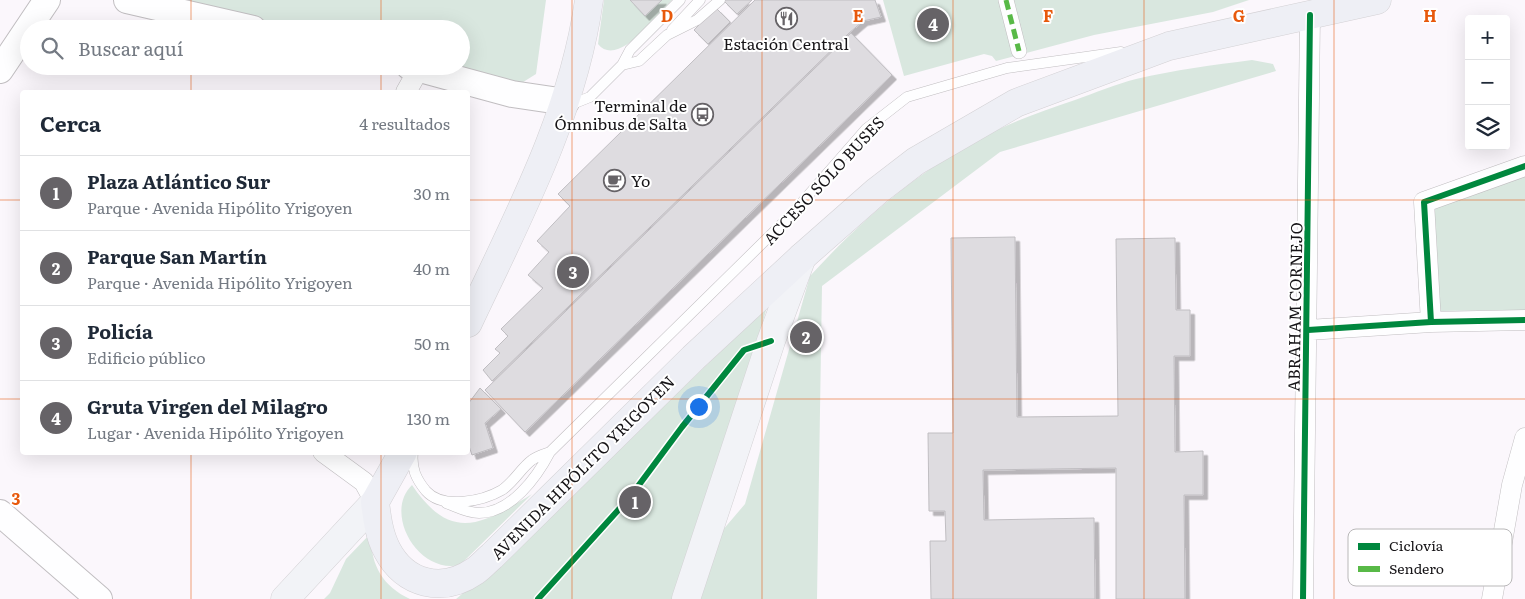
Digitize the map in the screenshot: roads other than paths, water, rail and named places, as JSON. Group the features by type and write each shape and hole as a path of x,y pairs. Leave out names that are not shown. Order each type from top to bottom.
{"highway":[{"path":"470,319 521,211 566,102 576,65 589,0"},
{"name":"AVENIDA HIPÓLITO YRIGOYEN","path":"375,502 380,531 387,550 406,576 425,583 443,583 474,572 693,358 802,257 877,191 916,162 980,122 1032,96 1169,46 1377,0"},
{"path":"375,502 401,455"}],"main road":[{"name":"AVENIDA HIPÓLITO YRIGOYEN","path":"686,599 771,340 802,257"},
{"path":"284,599 375,502"}],"street":[{"path":"34,20 48,0"},
{"path":"127,0 214,20"},
{"path":"1006,0 1019,51"},
{"name":"ABRAHAM CORNEJO","path":"1303,599 1308,330 1310,15"},
{"path":"0,70 20,41"},
{"path":"407,90 412,75"},
{"path":"440,75 512,94 566,102"},
{"path":"1430,322 1424,202 1525,166"},
{"path":"1308,330 1430,322 1525,320"},
{"path":"1504,529 1512,485 1525,438"},
{"path":"327,455 364,482 375,502"},
{"path":"0,513 99,599"},
{"path":"1492,599 1494,586"}],"lane":[{"path":"566,102 575,103 590,97 622,65 630,50 680,0"},
{"path":"622,65 639,61 700,0"},
{"path":"667,35 697,20 720,0"},
{"name":"ACCESO SÓLO BUSES","path":"413,455 412,460 418,480 429,494 467,512 493,511 512,499 532,480 540,472 550,452 791,215 866,129 907,97 1007,68 1169,46"},
{"name":"ACCESO SÓLO BUSES","path":"438,499 450,502 485,498 503,489 533,459 550,452"}],"place":[{"name":"Estación Central","path":"786,19"},
{"name":"Gruta Virgen del Milagro","path":"933,24"},
{"name":"Terminal de Ómnibus de Salta","path":"703,114"},
{"name":"Yo","path":"615,180"},
{"name":"Policía","path":"573,272"},
{"name":"Parque San Martín","path":"806,337"},
{"name":"Plaza Atlántico Sur","path":"635,502"}]}
